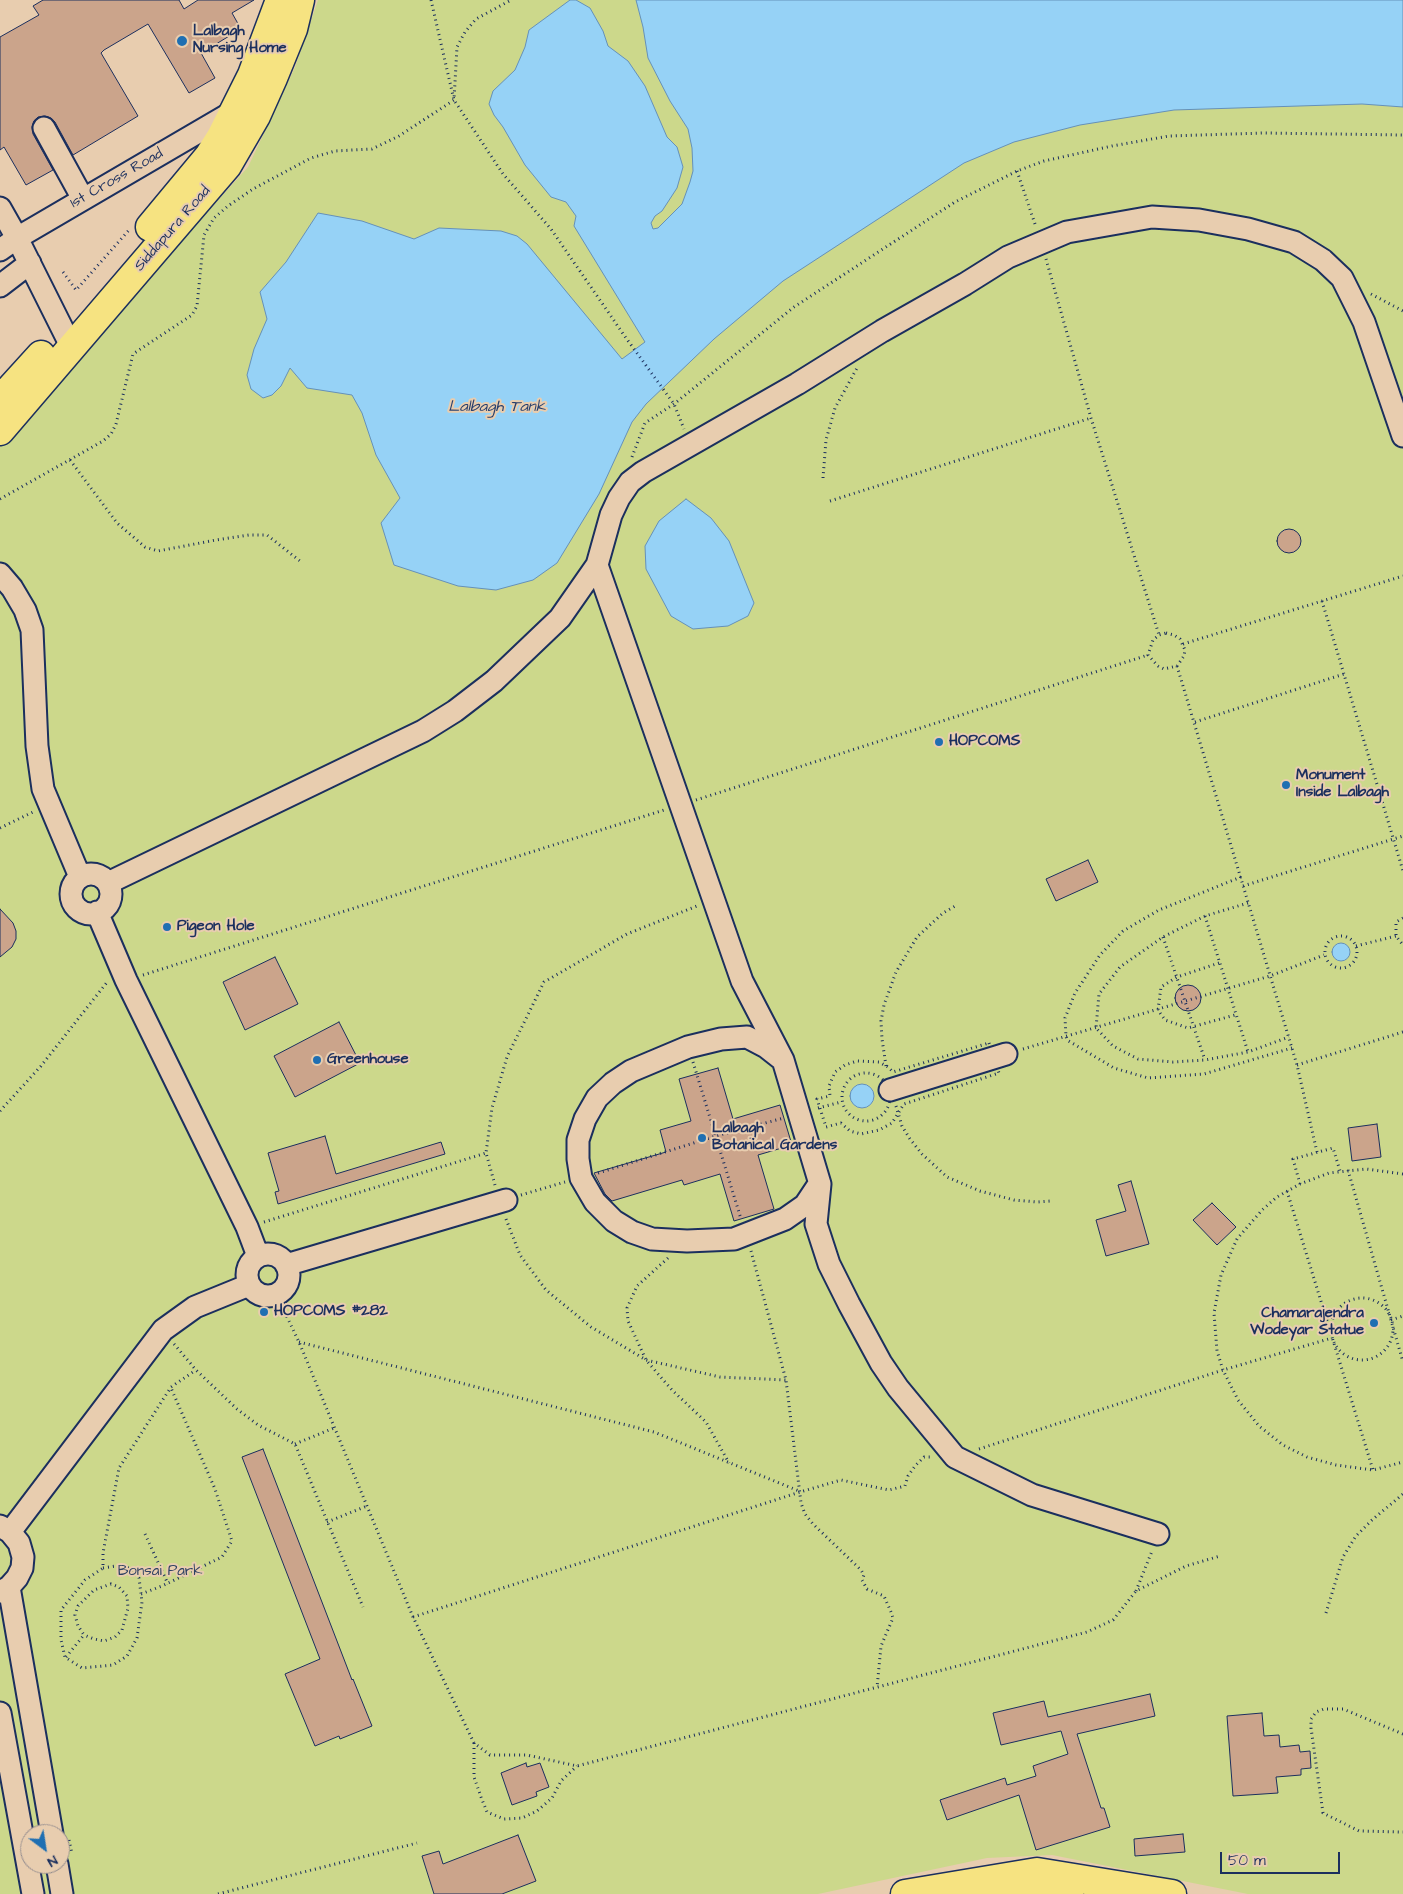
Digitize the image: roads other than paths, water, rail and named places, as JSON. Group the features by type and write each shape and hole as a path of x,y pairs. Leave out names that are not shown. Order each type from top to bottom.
{"main road":[{"name":"Siddapura Road","path":"0,430 210,156 236,110 258,60 280,0"},
{"name":"Siddapura Road","path":"0,400 68,340 227,166 256,116 273,78 293,29 300,0"},
{"path":"905,1894 1037,1872 1172,1894"},
{"path":"1000,1894 1020,1890 1068,1894"}],"street":[{"name":"1st Cross Road","path":"8,244 236,110"},
{"path":"44,128 83,199"},
{"path":"0,208 8,244 30,263 68,340"},
{"path":"108,883 423,731 455,710 494,681 553,624 576,597 597,565 610,515 630,482 643,472 1008,257 1067,232 1152,217 1208,222 1248,229 1294,242 1322,260 1342,278 1364,322 1403,436"},
{"path":"0,286 30,263"},
{"path":"597,565 742,981 783,1060 820,1184 816,1224 830,1264 881,1363 898,1388 955,1458 1032,1495 1158,1534"},
{"path":"0,574 12,588 25,610 32,630 37,746 43,788 80,877"},
{"path":"87,874 95,874 108,883 111,891 110,899 106,906 97,912 85,912 74,904 71,897 71,889 80,877 87,874"},
{"path":"97,912 123,973 247,1227 258,1256"},
{"path":"783,1060 766,1047 747,1037 721,1039 688,1048 631,1071 613,1083 597,1098 585,1119 578,1140 581,1178 595,1202 614,1221 632,1232 652,1239 690,1241 734,1239 785,1219 805,1205 820,1184"},
{"path":"890,1084 1006,1054"},
{"path":"286,1265 506,1200"},
{"path":"274,1255 286,1265 289,1273 288,1281 283,1289 276,1294 260,1295 249,1285 246,1277 247,1268 251,1261 258,1256 274,1255"},
{"path":"50,1824 5,1590 17,1578 22,1568 22,1556 19,1544 5,1529 163,1330 195,1307 249,1285"},
{"path":"0,1714 32,1894"},
{"path":"59,1874 62,1894"}],"water":[{"name":"Lalbagh Tank","path":"570,0 576,0 590,8 603,31 608,46 628,61 645,86 667,137 677,147 683,167 677,188 662,211 655,216 651,223 653,229 658,228 682,204 693,171 692,148 688,129 670,101 648,58 636,0 1403,0 1403,107 1362,104 1174,110 1080,125 1014,142 964,163 783,281 714,339 646,404 632,422 599,494 557,563 533,580 496,590 458,586 394,565 381,523 400,498 376,455 362,413 352,395 307,388 290,368 281,386 272,395 263,398 251,389 247,375 254,349 267,319 260,292 286,262 318,213 362,221 414,239 439,228 501,231 517,236 527,244 622,359 645,342 574,226 576,216 566,202 551,197 525,165 489,104 493,91 515,70 525,47 529,30"},
{"path":"686,499 711,518 729,541 754,603 748,616 728,626 693,629 671,616 646,569 645,546 659,521"},
{"path":"1341,943 1347,946 1350,952 1347,958 1341,961 1335,958 1332,952 1335,946"},
{"path":"862,1084 871,1087 874,1096 871,1105 862,1108 853,1105 850,1096 853,1087"}],"place":[{"name":"Lalbagh Nursing Home","path":"182,41"},
{"name":"HOPCOMS","path":"939,742"},
{"name":"Monument Inside Lalbagh","path":"1286,785"},
{"name":"Pigeon Hole","path":"167,927"},
{"name":"Greenhouse","path":"317,1060"},
{"name":"Lalbagh Botanical Gardens","path":"702,1138"},
{"name":"HOPCOMS #282","path":"264,1312"},
{"name":"Chamarajendra Wodeyar Statue","path":"1374,1323"}],"park label":[{"name":"Bonsai Park","path":"160,1572"}]}
